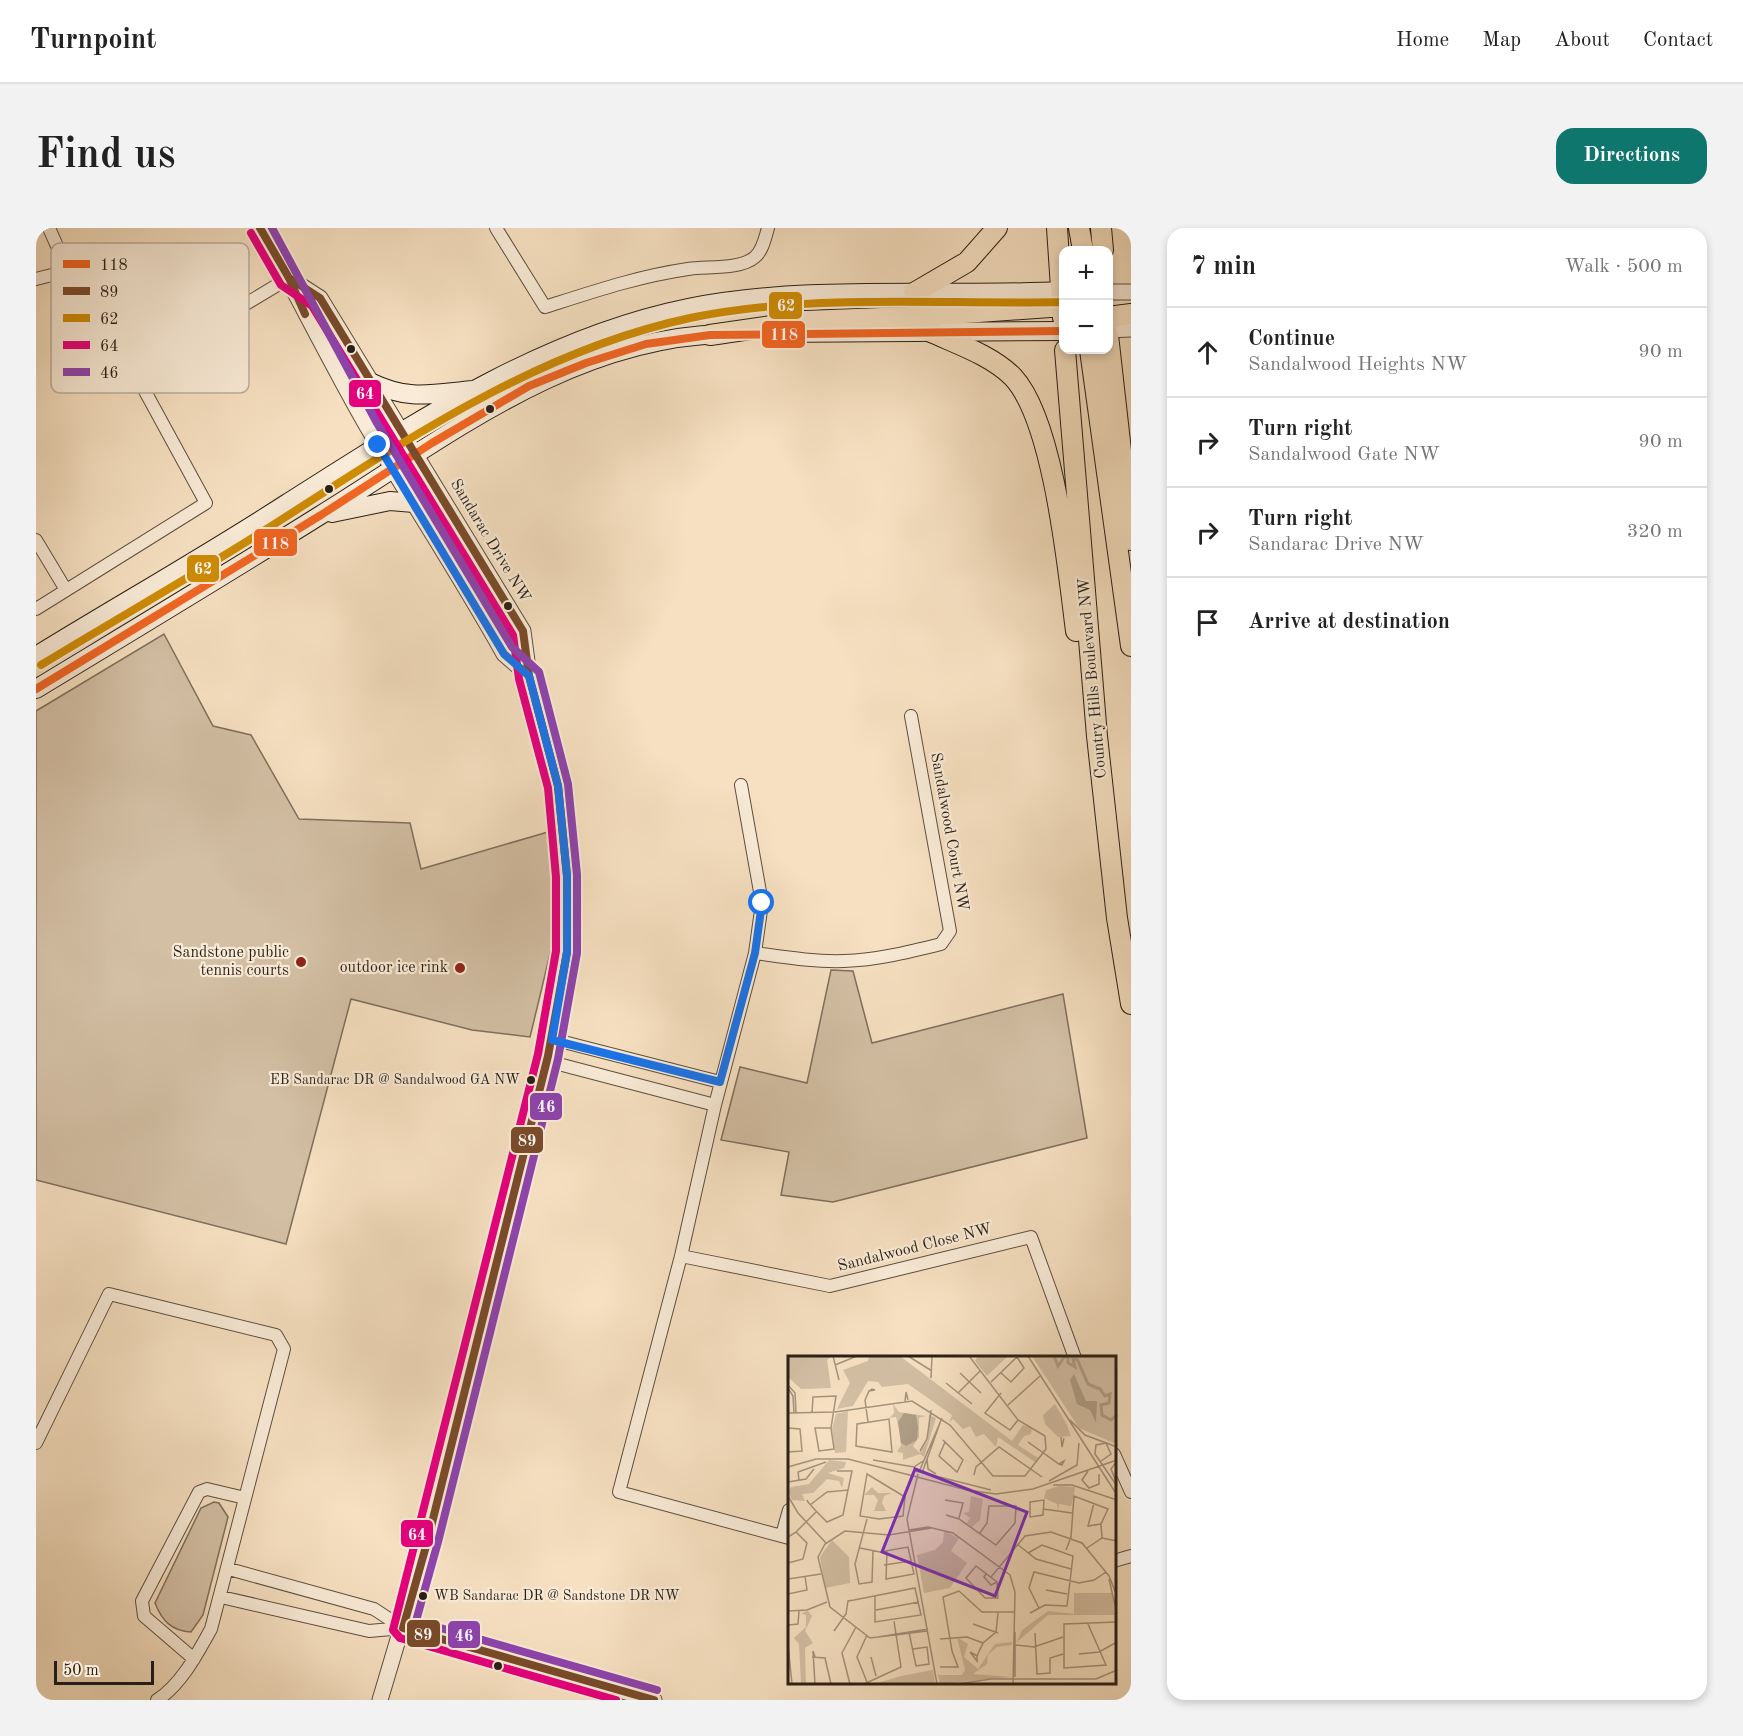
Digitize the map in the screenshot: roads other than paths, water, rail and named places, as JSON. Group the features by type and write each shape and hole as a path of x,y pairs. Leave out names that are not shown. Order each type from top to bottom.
{"main road":[{"path":"914,293 967,262 997,228"},
{"path":"1057,228 1059,251"},
{"path":"1079,228 1082,246"},
{"path":"1101,228 1103,246"},
{"path":"36,656 284,506 402,431 521,366 618,325 689,308 765,298 914,293 1059,297"},
{"path":"36,689 321,515 416,454 519,392 548,378 646,344 805,321 908,317 1059,298"},
{"path":"1113,317 1131,315"},
{"path":"929,331 984,356 1012,377 1025,393 1039,426 1047,451 1066,561 1085,705 1097,736"},
{"path":"710,334 1059,331"},
{"name":"Country Hills Boulevard NW","path":"1065,354 1097,736 1117,918 1131,1004"},
{"path":"1091,354 1131,646"},
{"path":"1110,354 1131,540"},
{"path":"370,382 389,392 409,396 480,389"},
{"path":"321,515 390,501 414,503"}],"street":[{"path":"49,228 56,243"},
{"path":"260,228 289,278 301,308 378,445 504,654 529,676"},
{"path":"496,228 545,307 630,281 687,269 742,263 755,257 763,246 768,228"},
{"path":"36,279 51,275"},
{"path":"249,302 289,278"},
{"name":"Sandarac Drive NW","path":"289,278 320,298 523,631 529,676 558,786 567,876 567,952 552,1040 428,1539 380,1700"},
{"path":"1113,292 1131,292"},
{"path":"1113,330 1131,329"},
{"path":"36,609 206,503 146,393"},
{"path":"36,540 66,590"},
{"name":"Sandalwood Court NW","path":"755,953 806,960 845,961 895,955 941,944 950,931 911,716"},
{"path":"741,785 762,903 755,953 720,1082 681,1256 619,1492 786,1537 788,1519"},
{"path":"552,1040 720,1082"},
{"path":"547,1061 715,1105"},
{"name":"Sandalwood Close NW","path":"681,1256 830,1286 1032,1237 1074,1356"},
{"path":"36,1443 109,1294 276,1335 284,1349 212,1629 194,1659 166,1694 157,1700"},
{"path":"1116,1458 1131,1492"},
{"path":"194,1659 144,1616 142,1601 199,1492 207,1489 245,1498"},
{"path":"1116,1561 1131,1556"},
{"path":"229,1569 374,1609 403,1628 654,1700"},
{"path":"221,1597 369,1631 403,1628"}],"place":[{"name":"Sandstone public tennis courts","path":"301,962"},
{"name":"outdoor ice rink","path":"460,968"},
{"name":"EB Sandarac DR @ Sandalwood GA NW","path":"531,1080"},
{"name":"WB Sandarac DR @ Sandstone DR NW","path":"423,1596"}]}
